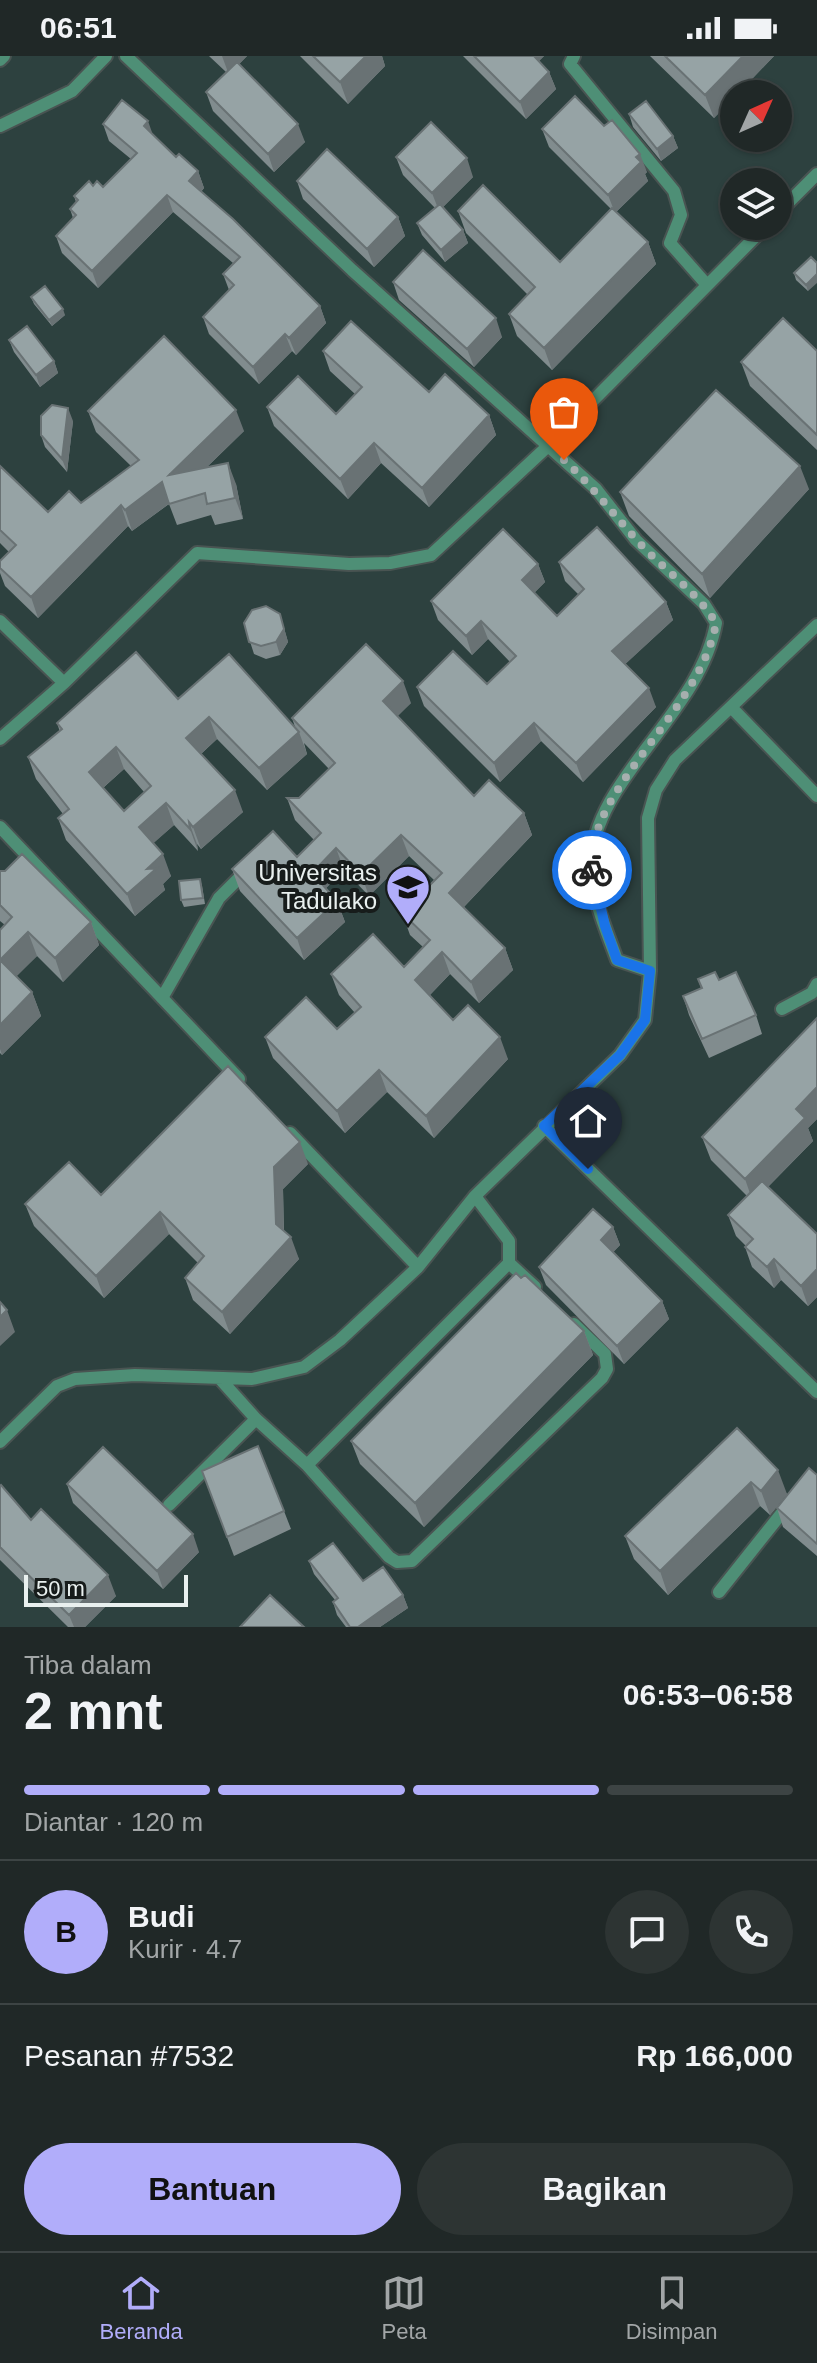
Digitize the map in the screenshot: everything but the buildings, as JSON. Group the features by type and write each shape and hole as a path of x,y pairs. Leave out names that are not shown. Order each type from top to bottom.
{"lane":[{"path":"0,126 72,91 106,56"},
{"path":"126,56 342,261 596,489 636,540 704,604 716,623 711,650 685,697 604,807 591,865 605,926 617,960 650,971"},
{"path":"574,56 570,64 588,91 674,191 681,215 670,243 707,285"},
{"path":"792,199 817,174"},
{"path":"0,739 64,683 197,553 349,564 390,563 431,555 548,446 752,240"},
{"path":"0,621 64,683"},
{"path":"0,1442 57,1386 75,1379 135,1375 208,1376 221,1380 286,1374 304,1367 340,1340 418,1267 475,1196 620,1055 645,1020 650,971 648,818 656,790 675,760 817,625"},
{"path":"731,707 817,796"},
{"path":"0,827 247,1087"},
{"path":"162,998 219,898 251,866"},
{"path":"782,1009 815,991"},
{"path":"279,1121 418,1267"},
{"path":"544,1126 811,1378 817,1392"},
{"path":"307,1465 509,1263 509,1241 475,1196"},
{"path":"509,1263 541,1293"},
{"path":"221,1380 256,1419 307,1465 389,1557 397,1562 412,1561 602,1378 607,1369 605,1354 563,1313"},
{"path":"169,1505 256,1419"},
{"path":"719,1592 798,1493"}],"shaded area":[{"name":"Universitas Tadulako","path":"0,56 817,56 817,1627 0,1627"}],"way so far":[{"path":"564,460 596,489 636,540 704,604 716,623 711,650 685,697 604,807 592,870"}],"place":[{"name":"Universitas Tadulako","path":"408,926"}],"route":[{"path":"588,1169 544,1126 620,1055 645,1020 650,971 617,960 605,926 592,870"}]}
